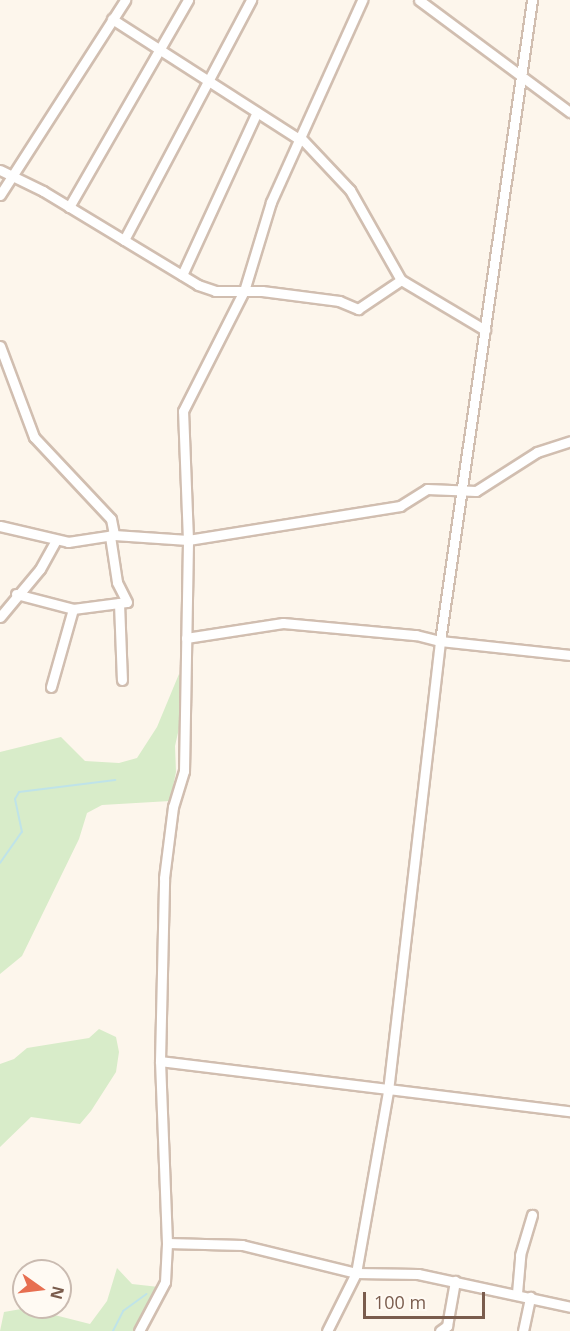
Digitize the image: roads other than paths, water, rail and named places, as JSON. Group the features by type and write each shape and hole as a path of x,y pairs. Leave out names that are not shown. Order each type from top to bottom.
{"street":[{"path":"0,195 124,0"},
{"path":"69,207 188,0"},
{"path":"124,240 251,0"},
{"path":"139,1331 165,1282 167,1243 160,1061 164,878 173,807 184,771 188,540 183,411 244,291 271,202 362,0"},
{"path":"419,0 570,112"},
{"path":"327,1331 356,1273 388,1091 440,641 532,0"},
{"path":"112,19 300,138 350,190 401,280 485,330"},
{"path":"182,275 257,112"},
{"path":"0,170 69,207 182,275 215,291 244,291 339,301 358,309 401,280"},
{"path":"0,345 34,436 111,519 117,582 127,602 73,609 16,594"},
{"path":"0,526 68,542 112,536 188,540 400,506 427,489 476,491 537,452 570,441"},
{"path":"0,617 16,594 40,569 56,540"},
{"path":"119,603 122,680"},
{"path":"51,687 73,609"},
{"path":"186,638 283,623 416,635 440,641 570,655"},
{"path":"160,1061 304,1076 388,1091 570,1111"},
{"path":"517,1293 520,1255 532,1215"},
{"path":"167,1243 243,1245 356,1273 418,1274 517,1293 570,1307"},
{"path":"440,1331 447,1326 455,1281"},
{"path":"523,1331 530,1297"}],"waterway":[{"path":"0,863 22,832 15,799 19,792 115,780"},
{"path":"113,1331 123,1311 146,1294"}]}
